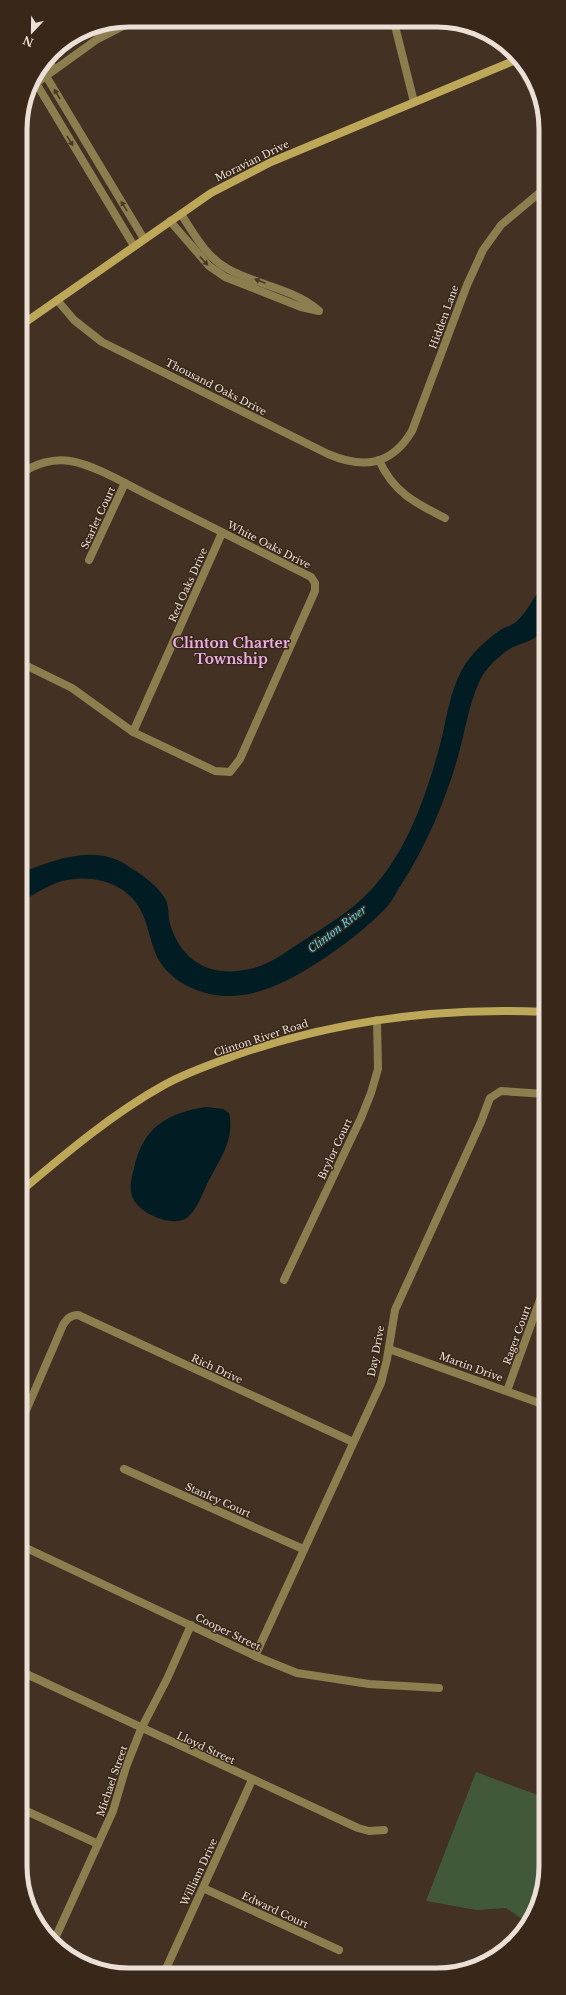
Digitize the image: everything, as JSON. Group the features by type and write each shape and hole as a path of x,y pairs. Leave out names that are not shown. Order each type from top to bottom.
{"street":[{"path":"395,27 414,102"},
{"path":"40,80 54,69 117,28"},
{"name":"Moravian Drive","path":"27,321 217,189 257,169 513,61"},
{"path":"51,64 54,69"},
{"path":"46,76 144,239"},
{"path":"37,85 134,246"},
{"path":"84,163 95,157"},
{"name":"Hidden Lane","path":"379,460 397,451 412,431 467,285 483,250 501,225 539,193"},
{"path":"170,221 209,266 225,277 301,307 319,311 305,300 276,287 228,269 204,250 181,214"},
{"path":"191,246 199,242"},
{"path":"242,284 246,276"},
{"path":"272,295 276,287"},
{"name":"Thousand Oaks Drive","path":"57,300 74,320 102,342 341,460 366,463 379,460"},
{"name":"White Oaks Drive","path":"27,471 40,464 65,460 87,466 125,483 311,577 315,585 240,759 230,772 215,771 133,732"},
{"path":"379,460 394,485 425,508 445,518"},
{"name":"Scarlet Court","path":"89,560 125,483"},
{"name":"Red Oaks Drive","path":"133,732 222,532"},
{"path":"27,665 72,688 133,732"},
{"name":"Clinton River Road","path":"27,1186 97,1129 130,1105 165,1084 225,1059 283,1040 324,1029 376,1020 454,1012 539,1012"},
{"name":"Brylor Court","path":"284,1280 361,1118 371,1093 378,1069 376,1020"},
{"name":"Day Drive","path":"255,1656 381,1383 389,1350 395,1310 482,1122 487,1104 494,1094 501,1091 539,1094"},
{"name":"Rager Court","path":"507,1391 539,1303"},
{"name":"Rich Drive","path":"27,1408 63,1325 73,1315 78,1315 353,1442"},
{"name":"Martin Drive","path":"389,1350 539,1403"},
{"name":"Stanley Court","path":"124,1469 304,1549"},
{"name":"Cooper Street","path":"27,1548 255,1656 297,1673 319,1678 369,1684 439,1688"},
{"name":"Michael Street","path":"56,1937 113,1811 126,1767 141,1729 166,1679 190,1625"},
{"name":"Lloyd Street","path":"27,1674 141,1729 358,1828 369,1831 384,1830"},
{"name":"William Drive","path":"166,1968 252,1780"},
{"path":"27,1811 98,1844"},
{"name":"Edward Court","path":"202,1888 339,1950"}],"green space":[{"path":"476,1772 539,1795 539,1872 534,1899 523,1920 506,1908 476,1910 426,1901"}],"water":[{"name":"Clinton River","path":"539,592 539,634 529,641 508,650 489,667 482,676 470,710 457,760 434,824 410,870 393,898 385,909 362,930 310,967 267,989 244,995 222,996 201,992 182,983 166,970 157,957 143,915 137,904 120,888 98,880 86,878 74,879 57,883 27,898 27,871 69,857 81,855 105,856 119,861 139,873 148,879 160,891 167,903 170,924 175,938 191,958 202,965 213,969 239,971 260,966 279,956 347,912 370,891 382,877 403,845 426,792 454,689 463,668 474,653 484,643 503,628 515,623 521,617"},
{"path":"206,1107 223,1109 229,1113 230,1131 226,1148 197,1205 188,1217 181,1220 165,1220 148,1213 135,1202 131,1189 134,1168 143,1142 158,1125 168,1118 179,1113"}],"district":[{"name":"Clinton Charter Township","path":"231,652"}]}
